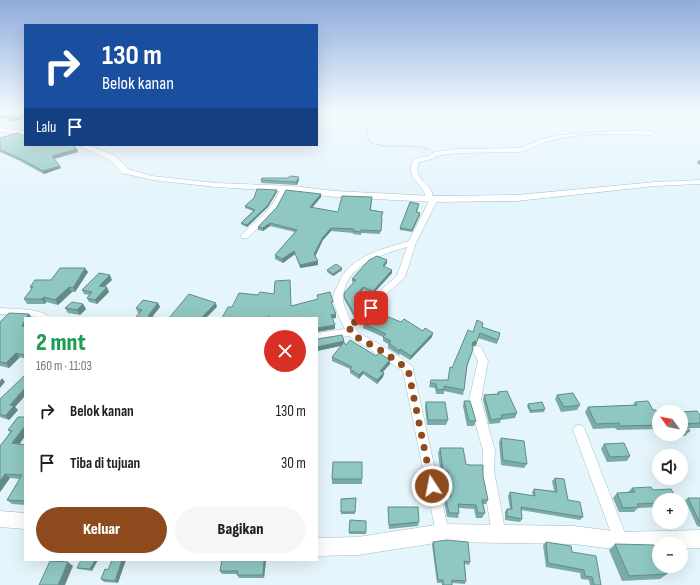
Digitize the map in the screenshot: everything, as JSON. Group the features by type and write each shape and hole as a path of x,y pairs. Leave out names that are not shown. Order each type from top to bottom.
{"street":[{"path":"318,337 349,328 366,319 371,315 371,305 374,301 401,277 412,242 432,199 429,191 416,178 413,168 416,160 430,158 441,152 520,150 555,138"},
{"path":"84,146 113,158 124,171 152,178 216,185 284,188 335,194 432,199 518,198 655,184 700,182"},
{"path":"245,236 278,202 283,194 284,188"},
{"path":"412,242 373,255 352,270 343,282 338,297 345,320 355,336 387,354 408,369 442,533"},
{"path":"0,311 35,314 42,317"},
{"path":"477,350 483,361 475,400 489,451 488,471 499,535"},
{"path":"580,430 621,541"},
{"path":"0,518 24,521"},
{"path":"318,547 358,546 442,533 574,535 621,541 700,539"}],"path":[{"path":"368,138 369,142 376,146 386,148 423,147 430,152 430,158"}],"building":[{"path":"0,138 24,138 24,146 74,146 77,149 52,156 60,166 43,171 0,150"},
{"path":"290,176 299,177 296,182 261,180 262,178 288,178"},
{"path":"257,189 277,190 268,205 247,225 241,223 255,210 245,206 254,198"},
{"path":"286,190 321,194 310,207 338,212 342,196 372,197 370,210 383,212 381,217 381,231 361,230 361,232 353,231 354,229 331,228 323,237 314,254 318,261 300,265 294,251 282,259 275,255 297,230 270,223 263,228 258,227 277,207"},
{"path":"410,202 419,204 416,212 420,213 412,230 400,228"},
{"path":"377,256 387,260 383,266 392,270 373,291 363,287 355,296 363,311 354,314 344,296 345,292 356,280 352,279 369,260"},
{"path":"336,264 342,268 333,274 327,270"},
{"path":"60,268 85,268 73,288 69,287 55,300 44,297 42,299 24,299 33,287 30,287 35,280 51,280"},
{"path":"99,273 110,275 99,286 107,287 95,300 87,298 92,292 82,290"},
{"path":"290,280 291,306 318,299 317,295 330,292 333,302 331,302 336,314 331,315 335,325 318,328 318,317 223,317 228,307 232,307 239,293 258,295 260,292 274,294 275,281"},
{"path":"189,294 216,303 202,317 170,317"},
{"path":"143,300 158,303 148,316 153,317 136,317 142,310 136,308"},
{"path":"72,302 83,304 77,310 65,308"},
{"path":"376,312 401,322 404,319 423,331 425,328 433,333 411,356 400,349 399,351 389,343 391,341 383,337 386,334 364,324"},
{"path":"9,313 29,314 27,317 24,317 22,326 24,327 24,355 16,353 6,363 0,362 0,322"},
{"path":"477,320 483,323 482,327 500,333 498,340 480,333 477,341 473,342 473,349 467,365 464,390 444,386 445,389 437,390 436,384 430,383 431,380 448,380 450,367 452,368 468,330 473,332"},
{"path":"342,335 344,341 318,347 318,339"},
{"path":"350,340 376,356 379,353 390,360 380,371 384,373 377,380 363,371 359,375 350,369 352,367 332,357 344,342 346,345"},
{"path":"24,376 24,389 10,405 14,406 5,416 0,414 0,399"},
{"path":"507,391 517,413 501,415 502,418 491,420 484,395 499,394 498,392"},
{"path":"573,393 580,405 564,407 557,395"},
{"path":"464,401 470,401 476,421 469,421"},
{"path":"648,401 652,408 652,425 620,426 619,423 596,424 588,407 637,405 635,402"},
{"path":"426,402 445,402 448,420 428,420"},
{"path":"542,402 545,409 531,411 528,404"},
{"path":"697,411 700,415 700,423 688,424 688,412"},
{"path":"18,417 24,417 24,427 12,443 24,445 24,501 7,500 22,475 5,474 0,481 0,446 12,431 8,430"},
{"path":"501,438 524,441 527,464 503,460"},
{"path":"624,443 630,456 610,457 604,444"},
{"path":"440,448 463,448 466,464 483,465 483,476 488,500 482,500 485,513 478,513 476,505 458,504 459,513 449,513 445,496 451,497 448,471 443,471"},
{"path":"333,462 362,462 362,479 332,479"},
{"path":"555,478 564,479 568,500 580,502 583,517 521,507 522,519 507,516 507,509 512,509 510,492 535,496 534,489 557,492"},
{"path":"651,487 653,490 671,489 673,493 652,493 652,503 637,504 639,507 623,508 617,493 635,492 632,488"},
{"path":"356,498 355,512 341,512 341,499"},
{"path":"688,498 700,498 700,523"},
{"path":"388,507 418,507 419,522 389,525"},
{"path":"350,520 366,521 366,532 349,532"},
{"path":"447,540 468,542 470,562 464,561 466,581 452,580 452,585 443,585 443,580 438,580 433,542"},
{"path":"546,542 571,546 572,552 596,556 601,585 594,585 592,577 585,576 584,570 548,563"},
{"path":"615,544 652,545 652,573 667,574 629,576"},
{"path":"50,561 68,562 58,585 39,585"},
{"path":"80,561 94,561 90,569 77,568"},
{"path":"112,561 122,561 115,581 101,579 105,569 108,570"},
{"path":"222,561 264,561 263,575 237,575 238,571 220,571"}],"route":[{"path":"371,308 371,315 366,319 348,324 351,332 355,336 382,351 408,369 432,486"}]}
